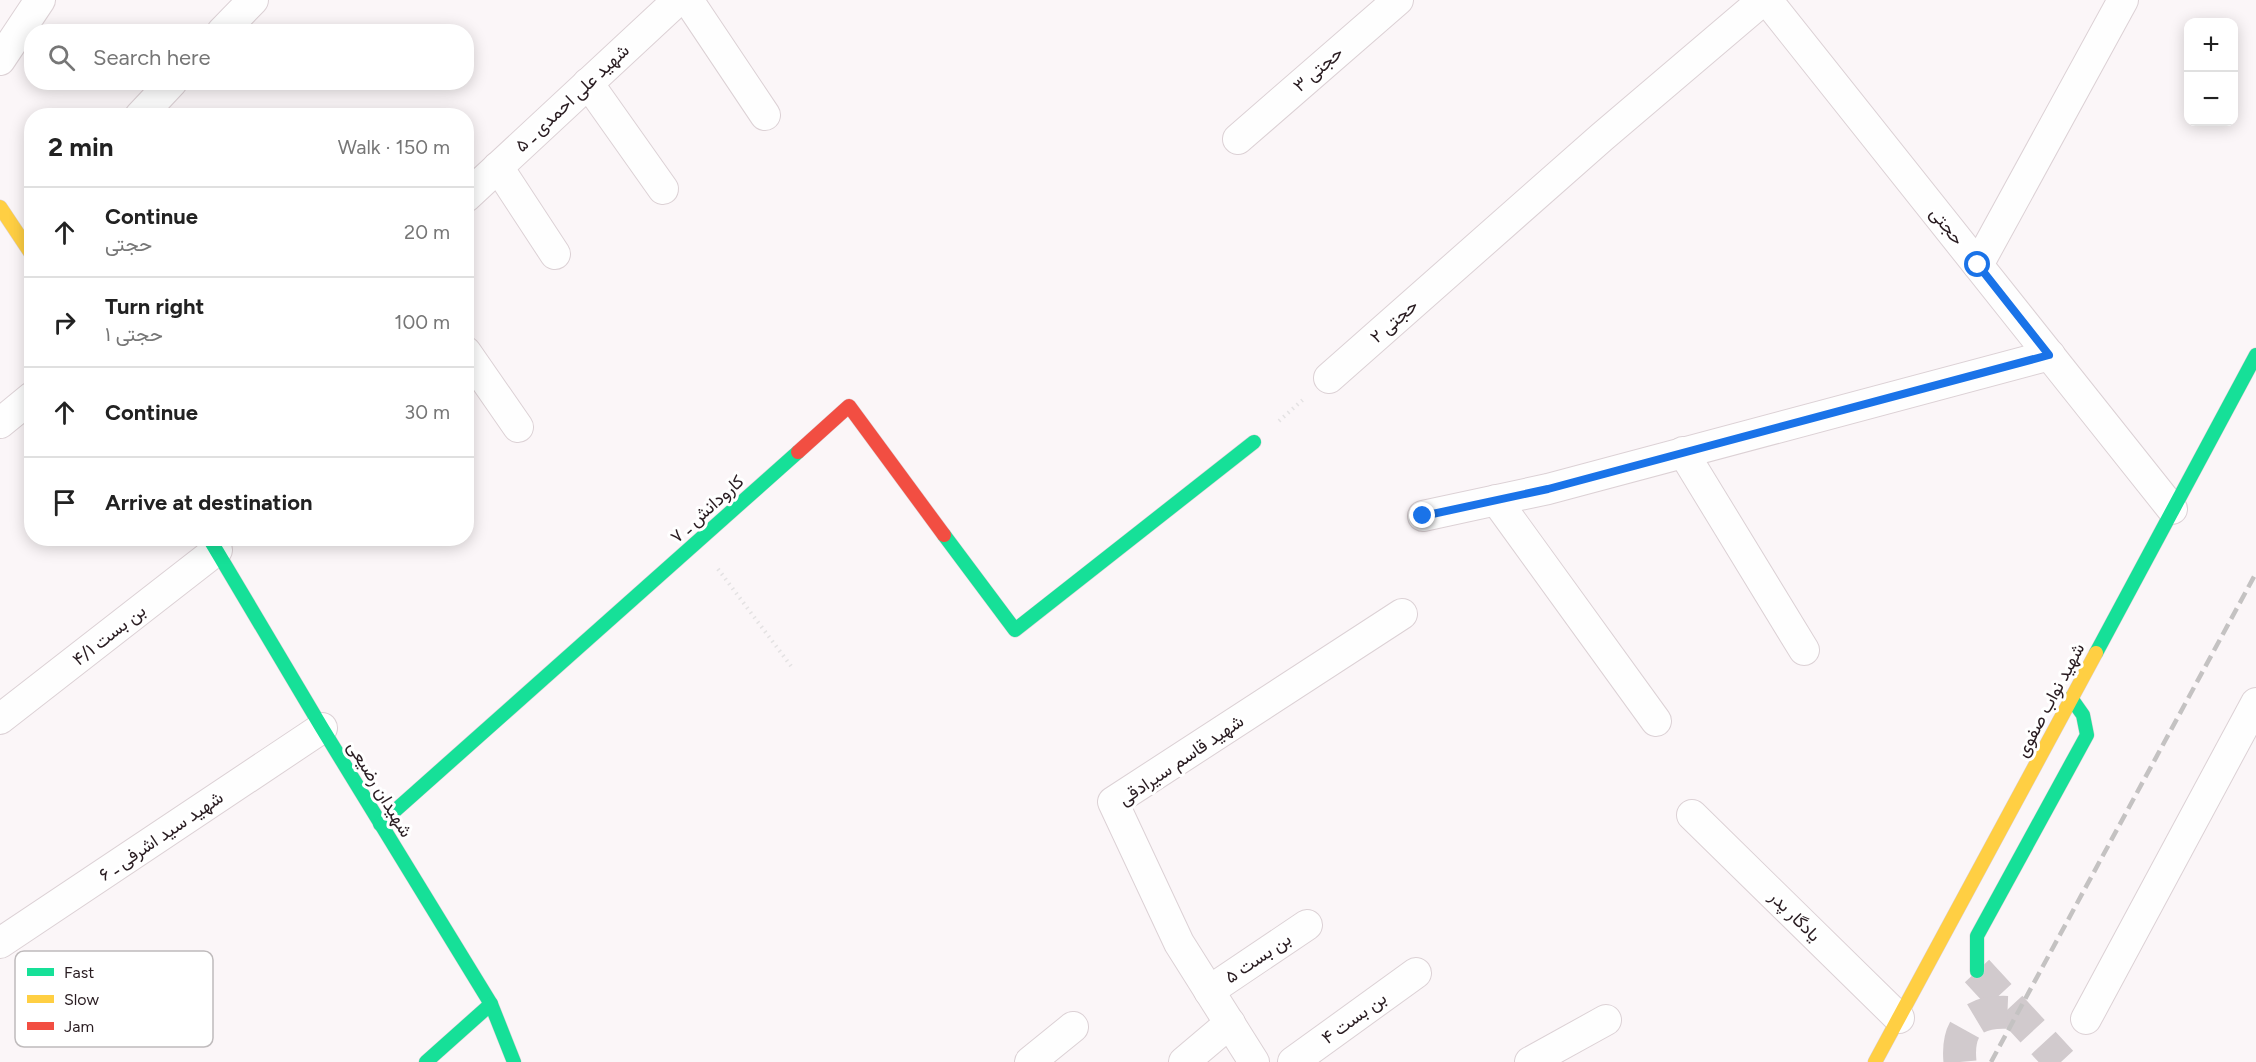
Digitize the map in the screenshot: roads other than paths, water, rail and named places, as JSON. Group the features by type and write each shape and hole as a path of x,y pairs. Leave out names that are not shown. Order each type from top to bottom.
{"street":[{"path":"0,60 40,0"},
{"path":"230,24 253,0"},
{"name":"شهید علی احمدی ـ ۵","path":"474,189 678,0"},
{"path":"688,0 765,115"},
{"name":"حجتی ۳","path":"1238,139 1398,0"},
{"name":"حجتی","path":"1765,0 2172,509"},
{"name":"حجتی ۲","path":"1329,378 1602,137 1765,0"},
{"path":"1978,265 2123,0"},
{"path":"588,83 663,189"},
{"path":"148,108 164,90"},
{"path":"498,167 555,254"},
{"path":"0,207 24,234"},
{"path":"1423,516 1548,489 2049,355"},
{"name":"شهید نواب صفوی","path":"1875,1062 2256,356"},
{"path":"474,364 518,427"},
{"path":"0,423 24,404"},
{"name":"کارودانش ـ ۷","path":"380,824 849,406 1015,630 1254,442"},
{"path":"1683,452 1804,650"},
{"path":"1496,500 1656,721"},
{"name":"بن بست ۴/۱","path":"0,719 211,546"},
{"name":"شهیدان رضیعی","path":"214,546 380,824 491,1004 514,1062"},
{"name":"شهید قاسم سیرادقی","path":"1254,1062 1179,943 1113,802 1402,614"},
{"path":"1977,971 1977,936 2087,735 2082,710 2071,698"},
{"path":"2086,1019 2256,703"},
{"name":"شهید سید اشرفی ـ ۶","path":"0,943 322,728"},
{"name":"یادگار پدر","path":"1692,814 1899,1018"},
{"name":"بن بست ۵","path":"1209,991 1307,925"},
{"name":"بن بست ۴","path":"1293,1062 1416,973"},
{"path":"426,1062 491,1004"},
{"path":"1530,1062 1606,1020"},
{"path":"1184,1062 1230,1023"},
{"path":"1030,1062 1073,1027"}],"tunnel":[{"path":"1977,971 2061,1062"},
{"path":"1960,1062 1962,1036 1972,1021 1991,1013 2016,1013"}],"railway":[{"path":"1991,1062 2256,573"}]}
